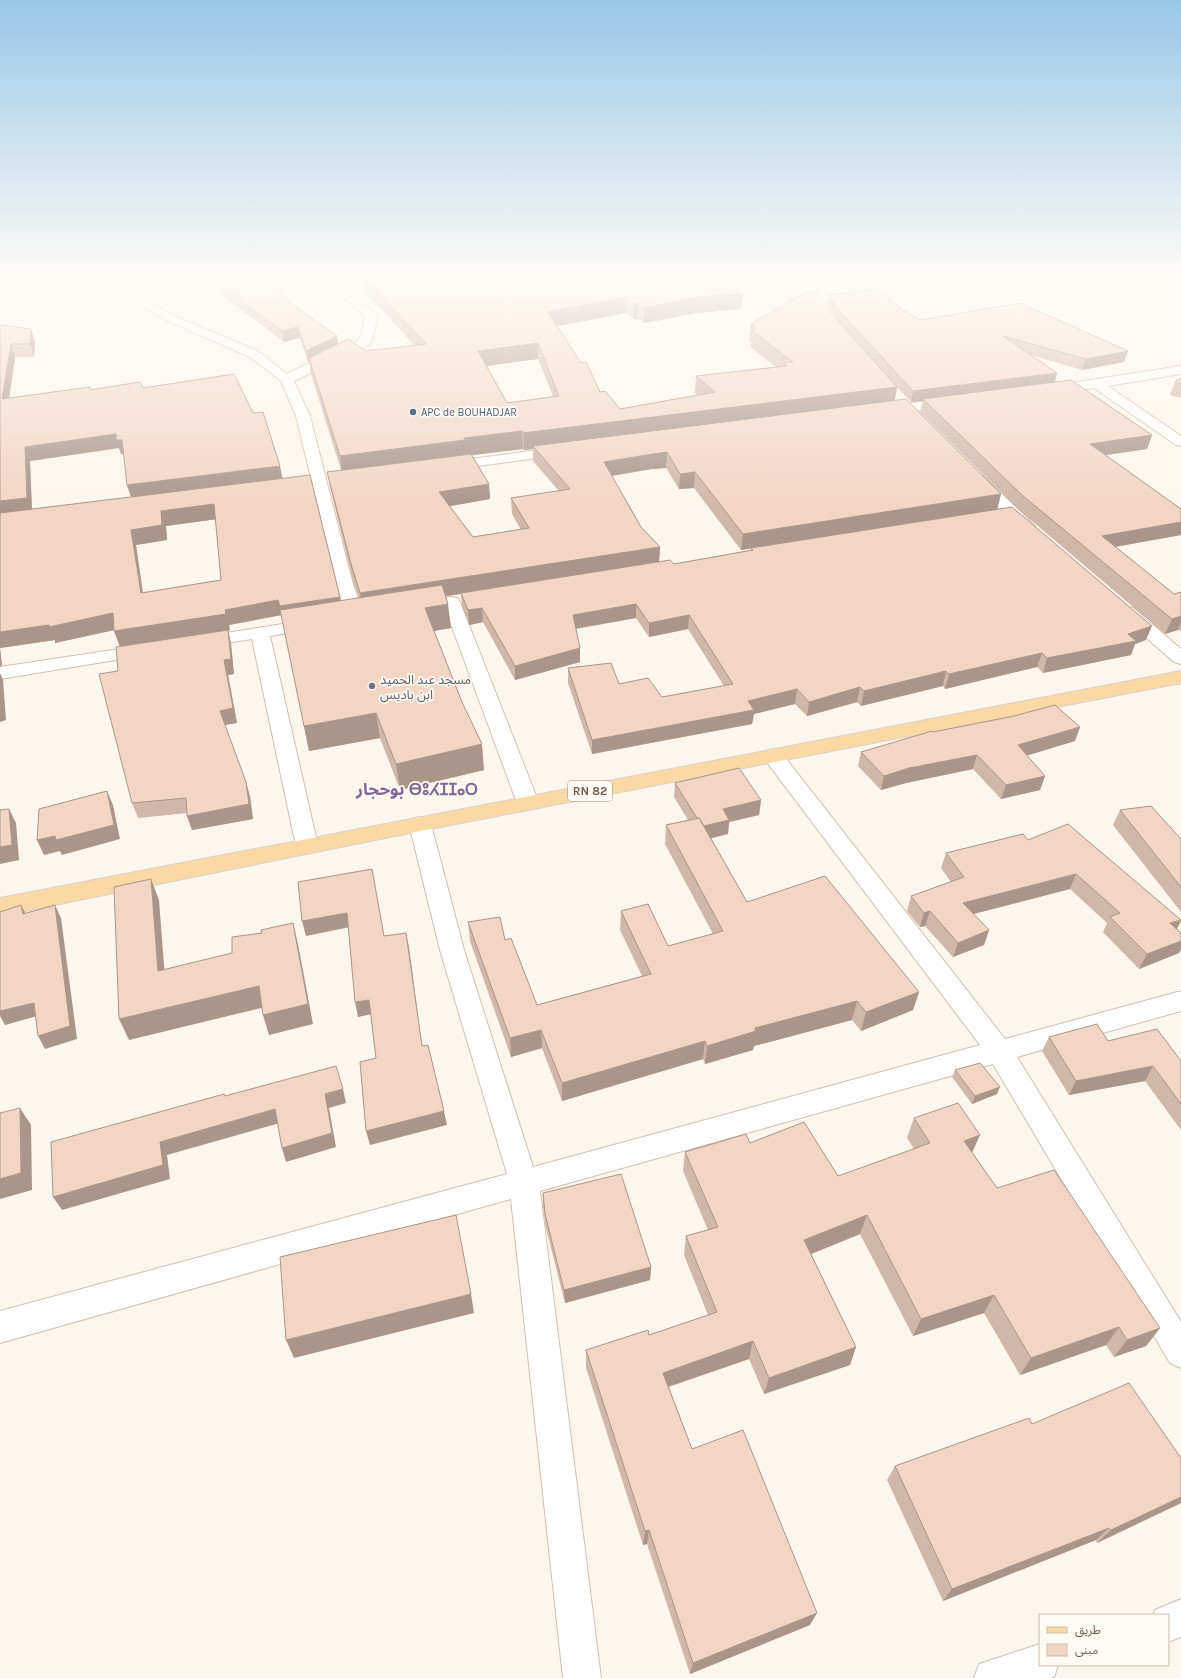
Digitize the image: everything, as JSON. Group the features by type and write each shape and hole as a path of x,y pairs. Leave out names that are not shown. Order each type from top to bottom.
{"main road":[{"name":"RN 82","path":"0,907 1181,677"}],"street":[{"path":"252,353 287,379 303,416 319,482 342,619"},
{"path":"287,379 341,353"},
{"path":"1041,391 1096,384 1181,370"},
{"path":"1096,384 1181,442"},
{"path":"897,397 918,419"},
{"path":"868,413 962,401"},
{"path":"437,467 578,449"},
{"path":"968,470 1005,515 1037,535"},
{"path":"304,484 335,480"},
{"path":"406,609 458,601 528,803"},
{"path":"1115,602 1181,658"},
{"path":"0,673 384,613"},
{"path":"260,632 307,846"},
{"path":"773,756 999,1050 1181,1352"},
{"path":"420,824 452,950 524,1182 582,1678"},
{"path":"0,1327 1181,1001"},
{"path":"1169,1623 1181,1618"},
{"path":"992,1678 1039,1663"}],"building":[{"path":"0,353 9,353 2,399 90,387 90,390 140,382 143,388 234,374 253,413 263,412 280,466 127,485 122,440 116,440 116,434 25,447 27,498 0,501"},
{"path":"319,353 479,353 507,403 559,396 542,353 575,353 581,363 586,362 600,392 605,391 620,409 715,392 696,376 787,366 784,363 793,362 782,353 867,353 897,387 523,433 522,431 464,438 465,440 340,456 309,358"},
{"path":"878,353 1028,353 1057,373 913,391"},
{"path":"1065,353 1116,353 1086,359"},
{"path":"1181,378 1181,384 1175,382"},
{"path":"1071,380 1152,435 1090,444 1181,509 1181,522 1102,536 1174,594 1181,592 1181,616 1172,619 1023,496 923,399"},
{"path":"906,399 1001,494 743,534 695,472 680,474 667,452 653,454 604,462 641,527 660,547 360,593 327,472 471,454 489,484 439,492 473,537 529,528 511,498 570,489 533,446"},
{"path":"310,475 340,597 280,606 278,600 225,610 226,614 114,631 113,613 49,627 49,625 0,632 0,513","holes":["214,504 221,580 141,593 131,530 162,525 161,511"]},
{"path":"1012,507 1152,626 1128,634 1136,641 1047,658 1042,653 949,674 946,671 864,691 860,687 809,702 797,689 748,701 754,710 592,740 568,668 611,663 619,684 648,678 662,697 733,684 689,615 649,623 636,604 573,615 580,648 515,666 482,608 468,610 461,593 670,560 674,564 753,550 751,548"},
{"path":"442,585 448,604 425,608 462,702 482,744 396,764 376,713 304,726 280,610"},
{"path":"228,630 231,659 224,660 233,708 220,711 246,782 249,804 187,816 186,798 132,803 99,674 118,671 116,647"},
{"path":"1055,705 1080,727 1018,745 1045,776 1006,785 977,755 909,768 884,776 861,752 932,731 1014,716"},
{"path":"739,768 761,800 723,809 729,820 704,826 699,818 697,818 675,783"},
{"path":"107,791 114,825 56,840 55,836 37,840 39,809"},
{"path":"1151,806 1181,839 1181,887 1120,810"},
{"path":"9,809 12,845 0,847 0,810"},
{"path":"699,818 747,902 825,876 919,992 866,1012 857,1001 755,1028 756,1031 707,1046 705,1041 562,1083 541,1030 510,1038 468,922 500,917 505,940 511,938 537,1005 651,974 621,911 648,904 668,946 723,931 666,825"},
{"path":"1068,824 1181,920 1170,923 1181,933 1181,941 1147,954 1110,917 1120,913 1076,874 963,903 989,930 958,943 930,911 924,913 911,896 964,877 946,853 1023,834 1028,840"},
{"path":"372,869 384,936 406,933 422,1046 428,1045 444,1111 366,1131 360,1062 376,1058 369,1000 355,1002 347,913 302,921 298,882"},
{"path":"151,879 158,971 232,953 232,937 262,933 261,930 293,923 308,1004 263,1015 259,986 119,1019 114,887"},
{"path":"21,905 23,914 55,905 70,1026 38,1036 34,1003 0,1011 0,912"},
{"path":"1097,1024 1108,1041 1157,1029 1181,1061 1181,1104 1153,1066 1076,1081 1049,1037"},
{"path":"980,1063 1000,1087 975,1096 955,1070"},
{"path":"336,1066 343,1089 325,1094 332,1133 282,1148 275,1109 160,1142 163,1165 53,1197 51,1142 224,1094 225,1096"},
{"path":"958,1103 980,1135 964,1141 997,1188 1054,1170 1160,1328 1127,1340 1119,1327 1031,1358 994,1295 921,1319 867,1215 804,1240 856,1347 769,1378 753,1341 663,1373 692,1449 743,1430 817,1613 693,1663 649,1530 645,1531 586,1350 648,1330 649,1335 717,1312 686,1236 718,1227 685,1152 746,1134 750,1143 804,1122 838,1176 930,1143 914,1118"},
{"path":"20,1108 21,1173 0,1179 0,1113"},
{"path":"621,1174 651,1267 564,1290 545,1214 543,1193"},
{"path":"456,1215 471,1294 286,1340 280,1257"},
{"path":"1129,1383 1181,1458 1181,1497 1111,1530 1109,1528 952,1589 895,1466 1029,1418 1032,1424"}],"place":[{"name":"APC de BOUHADJAR","path":"413,412"},
{"name":"مسجد عبد الحميد ابن باديس","path":"372,686"}],"district":[{"name":"بوحجار ⴱⵓⵃⵊⵊⴰⵔ","path":"417,789"}]}
